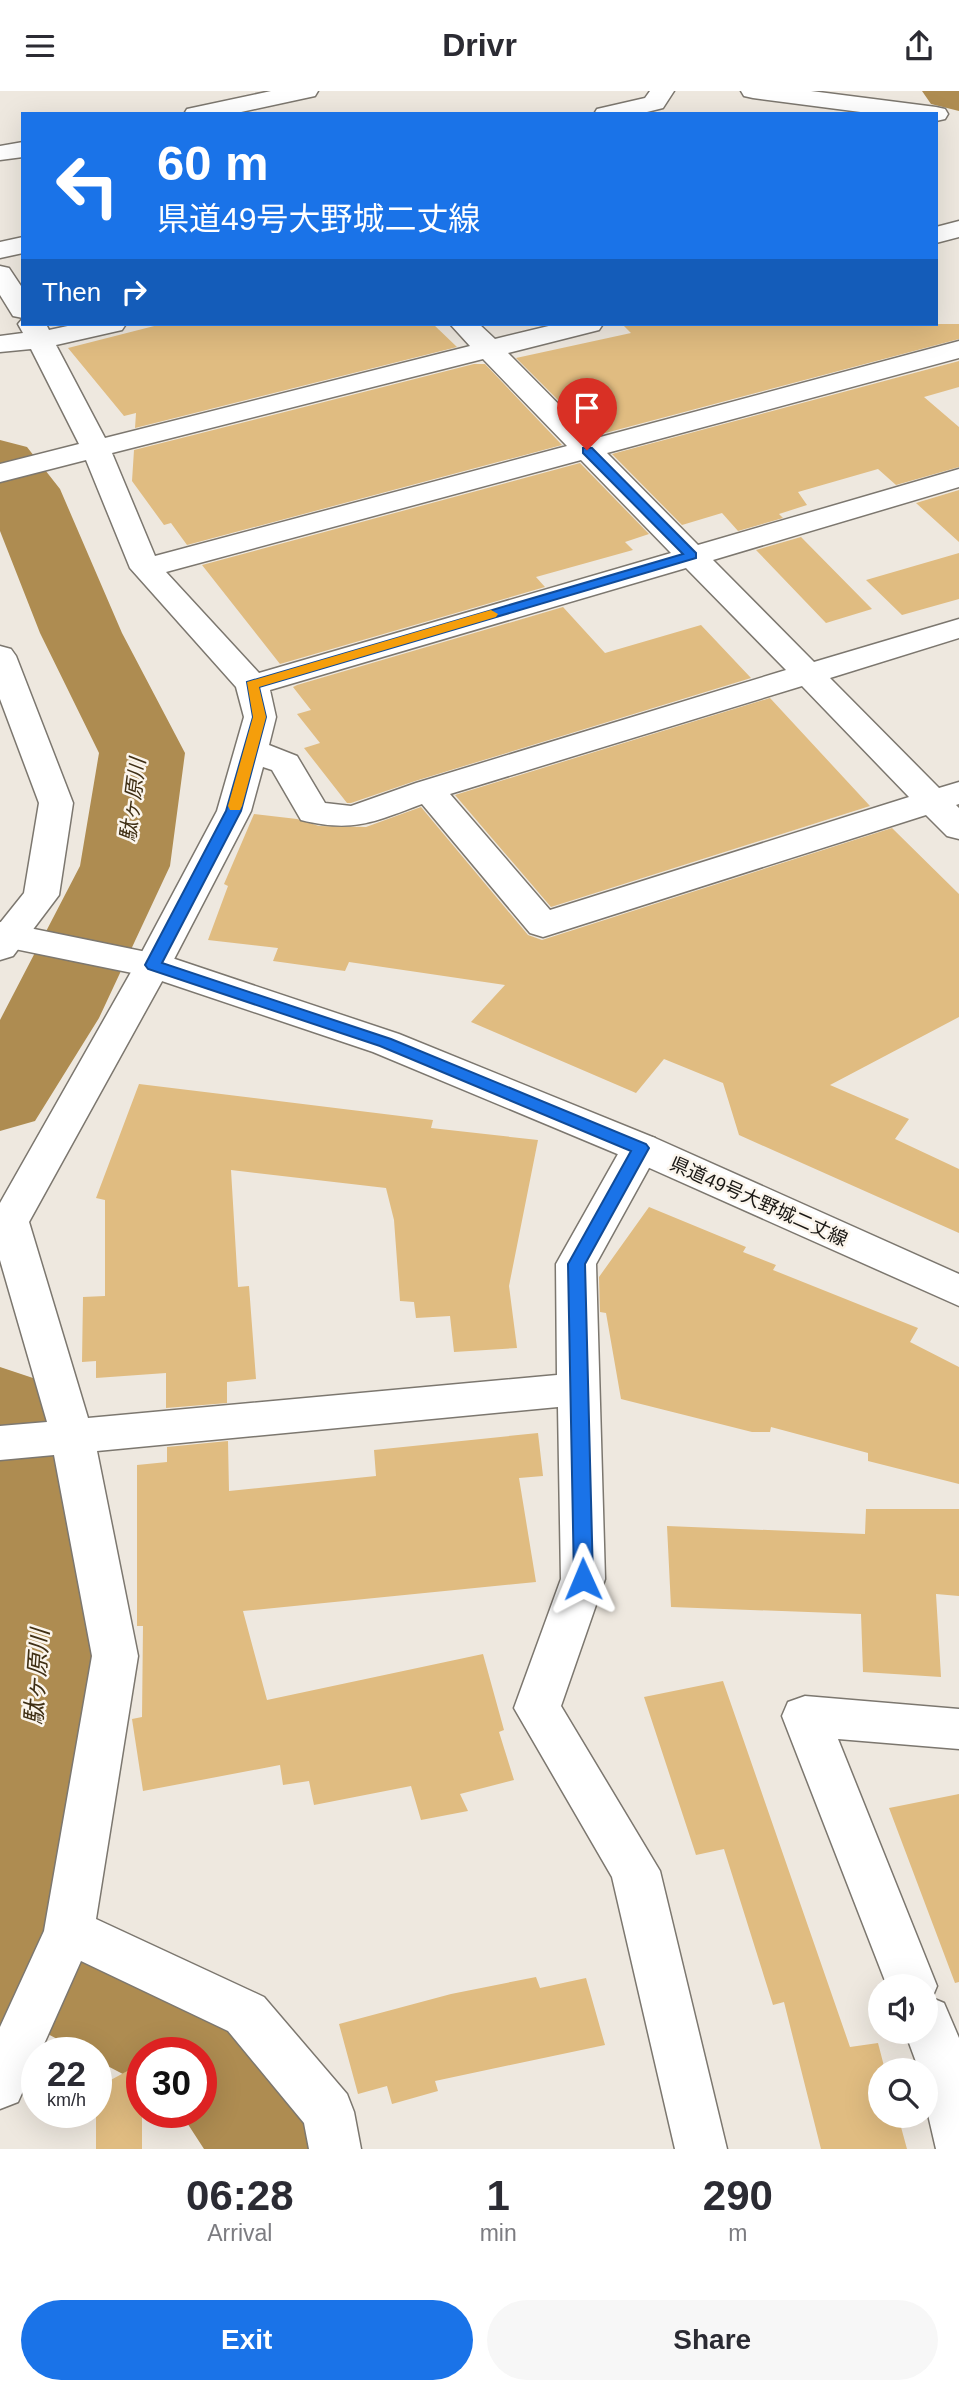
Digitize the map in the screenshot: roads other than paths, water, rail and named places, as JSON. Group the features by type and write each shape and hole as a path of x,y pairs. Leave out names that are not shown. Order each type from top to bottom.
{"street":[{"path":"206,112 306,91"},
{"path":"753,91 902,112"},
{"path":"615,112 662,102"},
{"path":"0,153 21,149"},
{"path":"938,234 959,229"},
{"path":"0,250 21,245"},
{"path":"0,274 21,307"},
{"path":"0,344 36,332 93,326"},
{"path":"466,326 808,674 946,798 959,828"},
{"path":"0,473 581,326"},
{"path":"0,2084 69,1931 115,1655 57,1437 9,1222 138,962 233,811 260,717 252,685 145,568 96,449 36,332"},
{"path":"145,568 587,450 954,341"},
{"path":"252,685 959,478"},
{"path":"250,750 285,763 313,812 354,817 428,790 959,628"},
{"path":"0,656 56,803 41,895 11,940"},
{"path":"428,790 543,925 946,798"},
{"name":"県道49号大野城二丈線","path":"11,940 138,962 386,1042 641,1148 959,1291"},
{"path":"641,1148 576,1264 583,1579 537,1708 635,1871 701,2149"},
{"path":"0,1443 579,1389"},
{"path":"907,1974 805,1716 959,1729"},
{"path":"69,1931 246,2014 328,2112 335,2149"},
{"path":"936,2044 943,2062 959,2141"}],"waterway":[{"path":"953,91 959,92"},
{"name":"駄ヶ原川","path":"0,463 22,489 81,633 142,753 125,866 51,1018 0,1096"},
{"name":"駄ヶ原川","path":"0,1410 29,1478 45,1564 17,1951"},
{"path":"0,1990 17,1951"},
{"path":"17,1951 220,2056 282,2149"}]}
